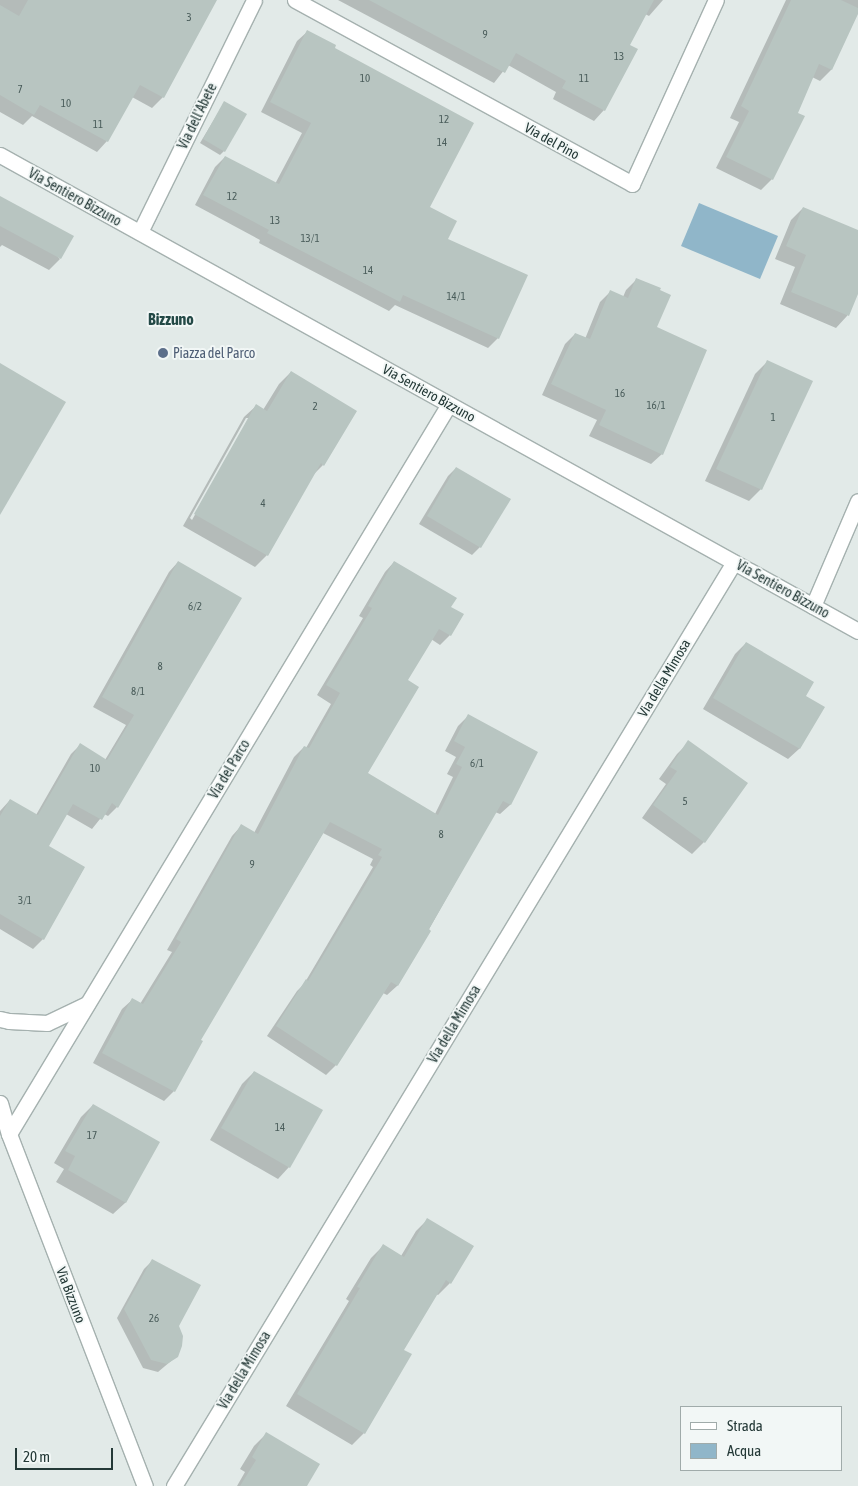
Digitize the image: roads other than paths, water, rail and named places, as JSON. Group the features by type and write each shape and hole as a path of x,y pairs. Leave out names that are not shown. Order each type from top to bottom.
{"street":[{"name":"Via dell'Abete","path":"140,232 254,0"},
{"name":"Via del Pino","path":"295,0 632,184 716,0"},
{"name":"Via Sentiero Bizzuno","path":"0,155 858,631"},
{"name":"Via del Parco","path":"8,1134 449,404"},
{"path":"813,606 858,502"},
{"name":"Via della Mimosa","path":"174,1486 734,562"},
{"path":"0,1019 47,1023 87,1004"},
{"name":"Via Bizzuno","path":"0,1103 8,1134 145,1486"}],"water":[{"path":"699,203 778,236 760,279 681,246"}],"place":[{"name":"Piazza del Parco","path":"163,353"}],"district":[{"name":"Bizzuno","path":"171,319"}]}
